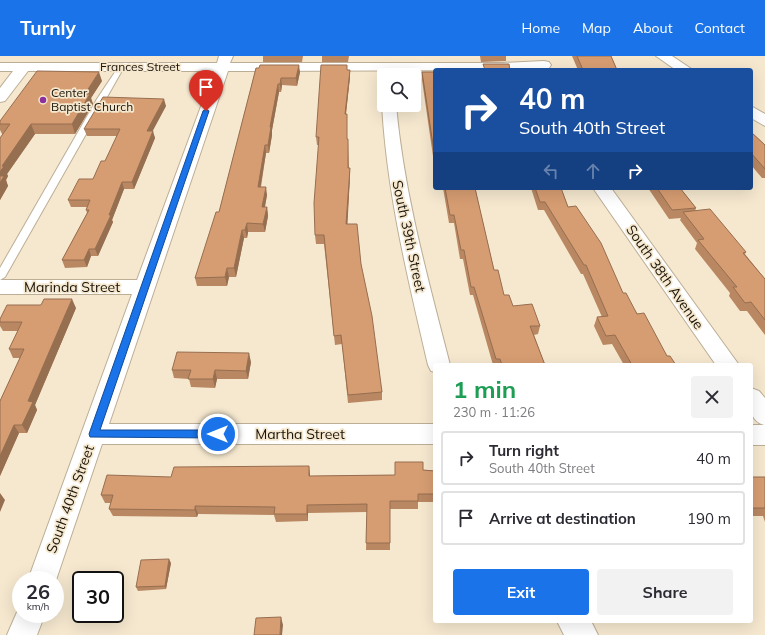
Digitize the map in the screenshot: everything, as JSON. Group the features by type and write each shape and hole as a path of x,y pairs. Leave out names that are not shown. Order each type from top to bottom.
{"street":[{"path":"663,56 683,68"},
{"name":"Frances Street","path":"0,68 121,67 224,62 502,67 545,64"},
{"name":"South 40th Street","path":"45,571 224,62"},
{"path":"0,98 23,68"},
{"name":"South 39th Street","path":"389,112 391,145 397,182 408,238 438,363"},
{"path":"753,112 765,121"},
{"name":"South 38th Avenue","path":"603,190 727,363"},
{"name":"Marinda Street","path":"0,287 144,287"},
{"path":"753,400 765,416"},
{"name":"Martha Street","path":"94,434 433,434"},
{"path":"753,435 765,435"},
{"path":"22,635 27,623"},
{"path":"574,623 583,635"}],"lane":[{"path":"0,277 101,99 121,67"}],"building":[{"path":"577,56 611,56 616,68 582,68"},
{"path":"483,64 509,64 510,68 484,68"},
{"path":"260,65 299,65 296,78 281,78 280,84 278,84 268,145 265,145 258,187 266,187 262,207 267,207 263,224 247,223 245,230 242,230 234,268 227,268 225,277 195,278 216,212 219,212 256,68 259,68"},
{"path":"321,65 347,65 347,70 350,70 345,114 347,114 348,168 350,168 346,224 357,224 361,264 372,316 382,392 348,395 341,335 334,336 324,235 315,235 314,203 319,137 316,137"},
{"path":"37,71 99,72 85,94 90,94 72,124 31,124 2,166 4,166 0,172 0,138 10,124 0,124 0,121"},
{"path":"422,72 433,72 433,145"},
{"path":"103,97 164,99 147,131 153,131 132,182 122,182 109,215 111,215 95,249 89,249 84,260 62,260 89,210 86,210 90,200 68,200 79,179 93,179 101,161 105,161 120,129 84,129"},
{"path":"753,134 765,145 765,169 753,155"},
{"path":"0,176 4,176 0,183"},
{"path":"445,190 475,190 494,270 498,270 504,295 509,295 513,306 532,304 540,326 530,326 544,363 501,363 500,359 496,359 474,287 471,287 464,250 461,250 454,215 450,215"},
{"path":"536,190 562,190 568,207 576,206 601,243 623,293 626,293 637,314 644,313 667,356 670,356 675,363 631,363 615,335 606,336 597,317 608,316 586,265 584,265 545,202 540,202"},
{"path":"658,190 682,190 696,208 672,210"},
{"path":"710,209 746,252 743,253 765,279 765,320 751,302 745,303 733,287 737,287 698,240 704,239 683,212"},
{"path":"44,299 72,299 28,401 33,402 22,425 14,425 0,456 0,401 24,349 9,349 22,322 0,322 0,319 7,305 41,305"},
{"path":"177,352 249,353 246,371 215,370 213,379 188,379 191,370 172,370"},
{"path":"395,462 423,462 423,470 433,471 433,494 418,494 418,501 390,501 390,543 366,543 367,504 307,505 307,514 274,514 275,507 195,506 195,510 109,509 113,495 101,495 107,475 171,477 174,467 309,466 309,476 395,475"},
{"path":"753,477 765,477 765,508 753,508"},
{"path":"169,559 165,586 136,587 141,560"},
{"path":"281,617 280,635 254,635 256,618"}],"place":[{"name":"Center Baptist Church","path":"43,100"}],"route":[{"path":"206,111 94,434 218,434"}]}
